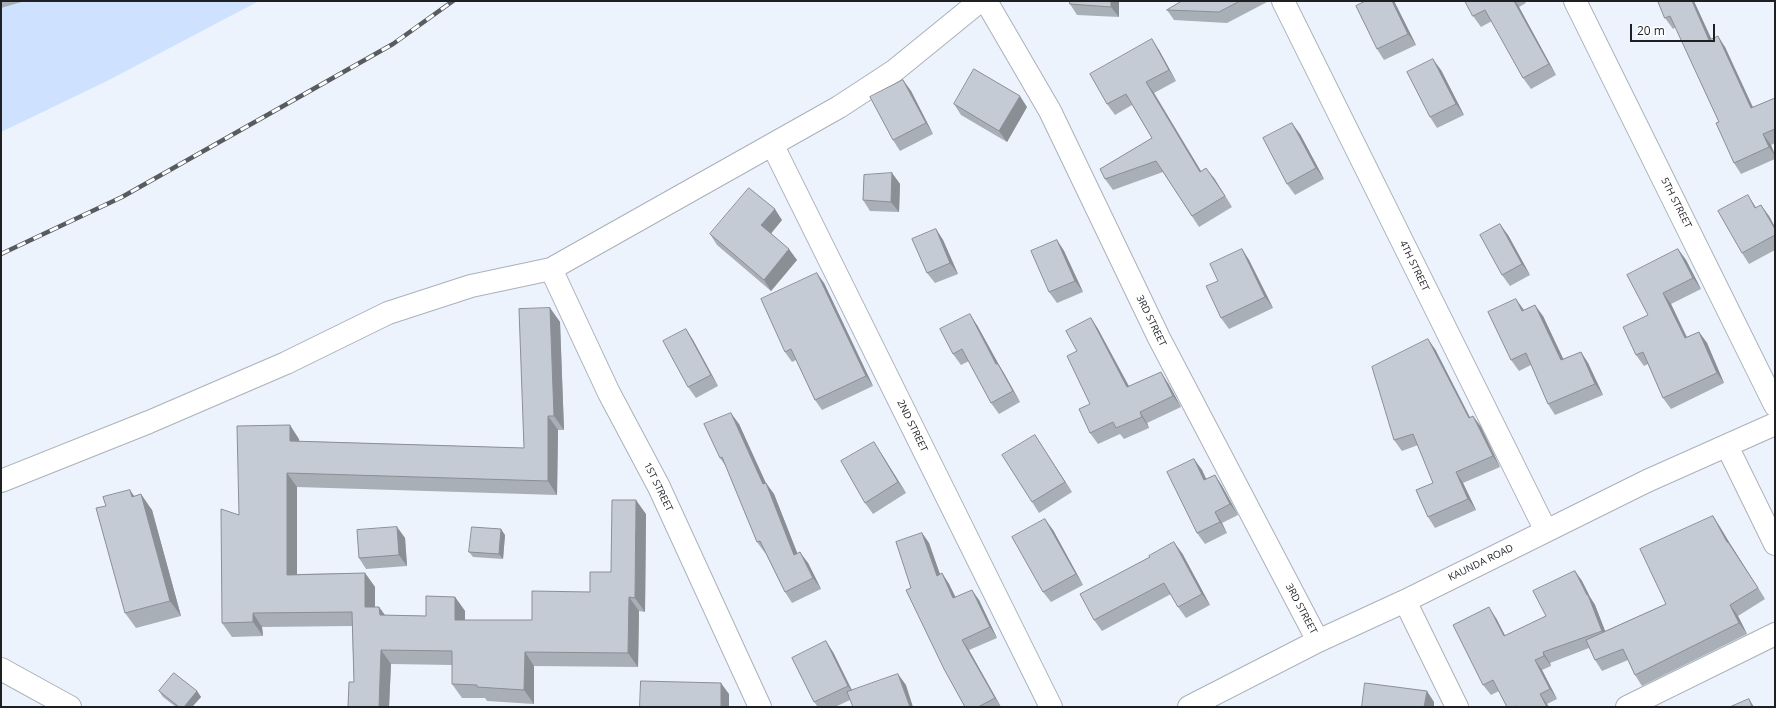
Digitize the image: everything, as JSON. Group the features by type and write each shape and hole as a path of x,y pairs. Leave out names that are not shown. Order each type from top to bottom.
{"street":[{"path":"1,481 149,422 286,363 388,313 471,286 551,269 773,146 839,107 894,71 980,1"},
{"name":"3RD STREET","path":"986,1 1050,112 1160,338 1318,641"},
{"name":"4TH STREET","path":"1283,1 1546,531"},
{"name":"5TH STREET","path":"1575,1 1775,405"},
{"name":"2ND STREET","path":"773,146 1051,707"},
{"name":"1ST STREET","path":"551,269 610,393 659,486 760,707"},
{"name":"KAUNDA ROAD","path":"1188,707 1318,641 1405,601 1647,481 1775,424"},
{"path":"1727,446 1775,544"},
{"path":"1405,601 1457,707"},
{"path":"1627,707 1775,634"},
{"path":"1,669 70,707"}],"shaded area":[{"path":"1,1 259,1 107,81 1,132"}],"building":[{"path":"1070,1 1111,1 1111,7 1070,4"},
{"path":"1182,1 1240,1 1219,12 1167,10"},
{"path":"1366,1 1392,1 1408,34 1377,49 1356,6"},
{"path":"1465,1 1514,1 1549,64 1523,78 1485,10 1473,16"},
{"path":"1658,1 1692,1 1709,40 1718,36 1751,108 1775,98 1775,129 1763,134 1769,147 1734,163 1716,123 1719,122 1670,16 1665,18"},
{"path":"1152,39 1169,70 1146,82 1200,172 1206,168 1225,196 1192,216 1156,161 1105,179 1100,169 1152,138 1126,94 1107,104 1090,74"},
{"path":"1433,59 1456,104 1430,117 1407,72"},
{"path":"974,69 1020,96 999,131 954,104"},
{"path":"903,80 926,123 893,140 870,97"},
{"path":"1292,123 1316,168 1287,184 1263,138"},
{"path":"892,173 891,202 863,200 864,175"},
{"path":"749,188 775,209 761,225 789,249 764,280 710,234"},
{"path":"1748,195 1755,208 1761,205 1775,229 1775,235 1742,253 1718,211"},
{"path":"1500,224 1522,264 1502,275 1480,235"},
{"path":"936,229 950,263 927,273 912,239"},
{"path":"1057,240 1075,281 1049,292 1031,251"},
{"path":"1242,249 1265,297 1221,318 1206,286 1218,281 1210,264"},
{"path":"1678,249 1693,278 1663,293 1685,338 1699,332 1717,373 1663,398 1643,352 1636,355 1623,327 1648,315 1627,275"},
{"path":"817,273 866,376 815,400 791,349 785,352 761,299"},
{"path":"1516,299 1522,311 1535,305 1561,360 1581,352 1595,384 1548,404 1526,353 1511,360 1488,312"},
{"path":"550,308 554,416 548,416 548,481 287,473 287,575 365,573 365,607 379,607 380,615 426,616 426,596 455,597 455,620 532,620 532,591 590,592 590,572 611,572 612,500 636,500 635,598 629,597 628,653 525,652 524,690 452,684 452,651 381,650 379,707 348,707 349,682 354,682 352,612 253,613 253,622 222,623 221,509 239,515 237,426 290,425 290,441 524,448 519,309"},
{"path":"970,314 996,364 998,364 1013,391 991,403 962,349 953,354 940,329"},
{"path":"1091,318 1127,387 1161,372 1173,396 1140,412 1142,417 1116,428 1113,422 1090,433 1079,409 1090,404 1067,356 1077,351 1066,331"},
{"path":"686,329 711,375 688,387 663,341"},
{"path":"1428,339 1469,418 1473,416 1493,456 1456,472 1468,499 1428,517 1416,490 1433,483 1413,434 1394,440 1372,367"},
{"path":"731,413 763,484 766,483 794,555 800,552 813,578 785,592 760,541 757,542 722,457 720,458 704,424"},
{"path":"1035,435 1065,482 1032,502 1002,455"},
{"path":"874,442 898,482 865,503 841,461"},
{"path":"1194,459 1204,480 1215,475 1230,504 1215,512 1220,522 1197,533 1167,472"},
{"path":"130,490 132,497 141,494 170,601 125,613 96,508 106,506 103,497"},
{"path":"1713,516 1727,542 1758,588 1730,605 1739,623 1635,675 1623,649 1595,660 1586,640 1666,604 1640,549"},
{"path":"1045,519 1076,574 1043,592 1012,537"},
{"path":"397,527 399,555 359,558 357,530"},
{"path":"472,527 501,529 499,554 469,552"},
{"path":"922,533 937,576 942,573 953,598 972,590 990,627 962,640 995,698 978,707 965,707 944,669 906,590 911,588 896,542"},
{"path":"1174,542 1202,594 1178,607 1164,583 1094,620 1080,594 1150,557 1149,556"},
{"path":"1575,571 1588,595 1602,631 1543,652 1544,656 1535,660 1550,689 1540,694 1547,707 1507,707 1493,680 1483,685 1453,625 1489,607 1504,636 1546,616 1533,591"},
{"path":"826,641 848,686 814,702 792,658"},
{"path":"174,673 197,691 184,707 179,707 159,691"},
{"path":"898,674 910,707 853,707 847,692"},
{"path":"641,681 721,683 721,707 640,707"},
{"path":"1365,683 1427,691 1424,707 1362,707"},
{"path":"1749,699 1752,707 1730,707"}],"railway":[{"path":"1,254 122,197 393,44 453,1"}]}
